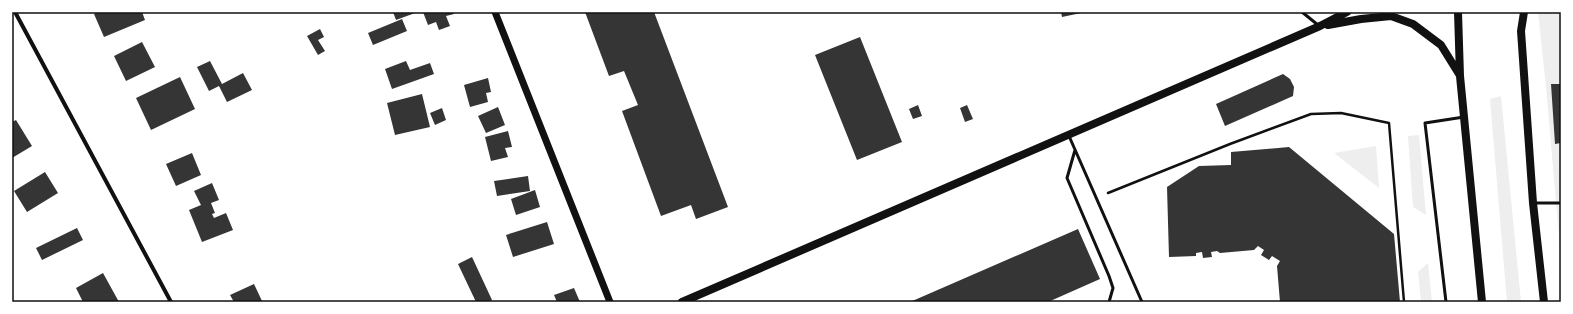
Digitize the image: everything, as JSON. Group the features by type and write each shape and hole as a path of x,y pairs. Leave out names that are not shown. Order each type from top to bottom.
{"main road":[{"path":"682,302 1320,26 1347,12"},
{"path":"1458,12 1460,76 1482,302"},
{"path":"1524,12 1521,31 1533,203 1544,302"},
{"path":"1320,26 1390,16 1413,24 1442,44 1460,76"}],"street":[{"path":"15,12 171,302"},
{"path":"495,12 610,302"}],"lane":[{"path":"1302,12 1320,26"},
{"path":"1446,302 1425,123 1464,118"},
{"path":"1068,135 1142,302"},
{"path":"1075,150 1066,178 1109,276 1113,288 1109,302"},
{"path":"1533,203 1561,204"}],"path":[{"path":"1096,198 1230,144 1311,114 1341,113 1389,123 1404,302"}],"shaded area":[{"path":"1538,12 1561,12 1561,259 1546,87"},
{"path":"1501,96 1521,302 1507,302 1490,99"},
{"path":"1419,135 1426,215 1413,207 1408,136"},
{"path":"1376,146 1379,188 1334,153"},
{"path":"1428,263 1432,302 1421,302 1418,272"}],"building":[{"path":"98,12 142,12 145,20 104,37 94,14"},
{"path":"393,12 414,12 415,13 396,20"},
{"path":"423,12 453,12 454,14 446,16 450,26 439,30 436,22 428,25"},
{"path":"585,12 654,12 728,207 696,219 691,205 661,216 622,111 638,105 624,71 609,76"},
{"path":"1061,12 1081,12 1081,13 1062,17"},
{"path":"402,19 407,31 373,45 368,33"},
{"path":"320,29 324,37 318,40 325,51 318,55 307,36"},
{"path":"860,37 902,142 857,160 815,55"},
{"path":"142,42 155,67 126,81 114,56"},
{"path":"210,61 222,84 243,73 252,90 227,102 219,86 209,91 197,67"},
{"path":"406,61 410,70 430,63 434,74 392,89 385,69"},
{"path":"1283,74 1290,79 1294,87 1293,96 1225,126 1216,104"},
{"path":"180,77 195,109 151,130 136,98"},
{"path":"488,78 491,92 486,93 488,102 470,107 464,85"},
{"path":"1551,84 1561,84 1561,143 1555,144"},
{"path":"422,94 430,127 395,135 387,103"},
{"path":"918,105 922,116 913,119 909,109"},
{"path":"967,105 973,119 965,122 960,108"},
{"path":"498,107 505,125 486,133 478,116"},
{"path":"442,108 446,120 435,125 430,113"},
{"path":"16,120 32,146 12,158 12,122"},
{"path":"508,131 512,147 505,148 508,157 491,161 485,137"},
{"path":"1289,147 1394,234 1400,302 1280,302 1277,266 1280,261 1272,256 1269,260 1261,255 1264,250 1258,246 1254,250 1220,253 1217,251 1211,252 1212,257 1203,258 1202,252 1196,253 1196,256 1169,257 1167,187 1199,166 1231,165 1231,152"},
{"path":"192,153 201,175 176,186 166,164"},
{"path":"45,172 58,193 27,212 14,191"},
{"path":"528,176 530,191 497,196 494,181"},
{"path":"212,183 219,200 211,203 215,213 212,214 214,218 226,213 233,230 202,242 189,210 201,205 194,191"},
{"path":"535,190 540,207 516,215 511,199"},
{"path":"547,222 554,244 513,257 506,235"},
{"path":"77,228 83,240 42,260 36,248"},
{"path":"1078,229 1100,279 1048,302 910,302"},
{"path":"472,257 492,300 489,302 476,302 458,264"},
{"path":"103,273 119,302 83,302 76,288"},
{"path":"254,284 262,301 234,302 230,295"},
{"path":"574,288 580,302 557,302 554,295"}]}
